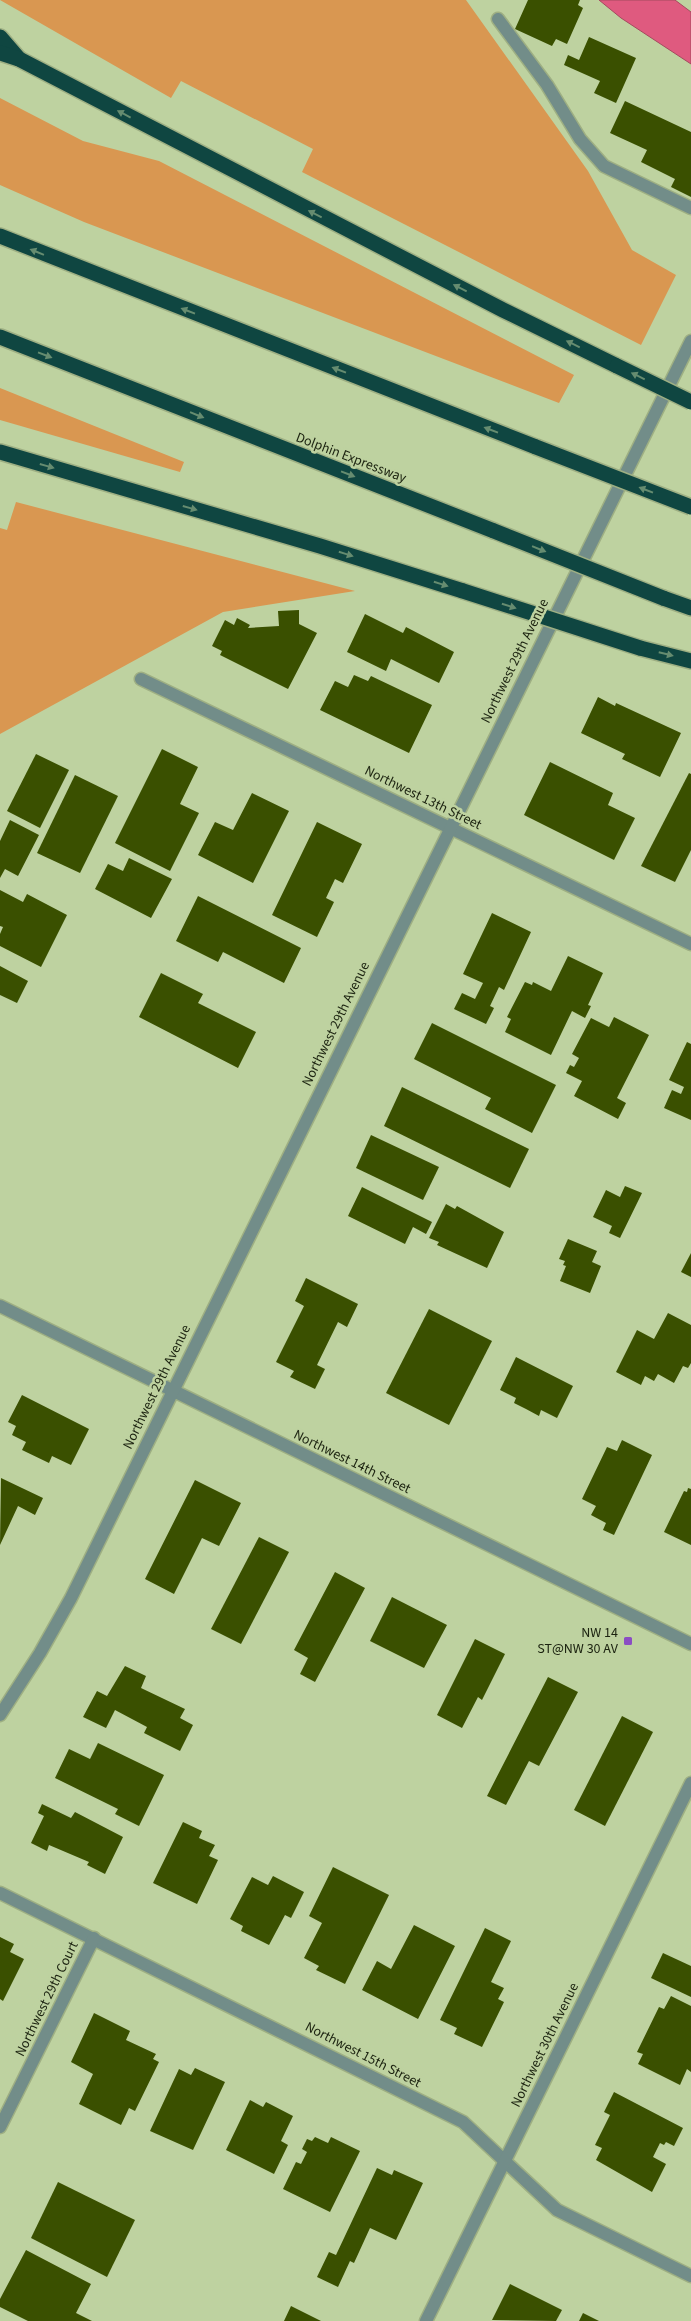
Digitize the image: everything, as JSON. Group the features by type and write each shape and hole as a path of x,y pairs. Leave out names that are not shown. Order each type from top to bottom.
{"highway":[{"path":"0,37 19,59"},
{"path":"0,53 19,59 485,301 691,402"},
{"path":"0,236 691,507"},
{"name":"Dolphin Expressway","path":"0,337 691,608"},
{"path":"0,452 320,546 640,648 691,661"}],"street":[{"path":"498,19 547,85 580,139 604,166 691,208"},
{"name":"Northwest 29th Avenue","path":"0,1715 40,1654 71,1598 691,341"},
{"name":"Northwest 13th Street","path":"142,679 691,944"},
{"name":"Northwest 14th Street","path":"0,1306 691,1644"},
{"name":"Northwest 30th Avenue","path":"426,2321 691,1783"},
{"name":"Northwest 15th Street","path":"0,1893 463,2122 557,2210 691,2276"},
{"name":"Northwest 29th Court","path":"0,2127 94,1938"}],"shaded area":[{"path":"0,0 466,0 588,171 632,250 676,275 641,345 302,172 313,149 181,81 171,98"},
{"path":"599,0 675,0 691,12 691,64 621,18"},
{"path":"0,98 83,141 159,161 574,375 559,403 84,222 0,185"},
{"path":"0,388 184,462 180,472 0,420"},
{"path":"16,502 355,591 223,612 0,734 0,528 7,530"}],"building":[{"path":"528,0 580,0 578,5 583,8 567,44 556,39 552,46 515,29"},
{"path":"589,37 636,58 616,103 594,93 600,81 564,65 568,55 579,60"},
{"path":"625,101 691,132 691,197 671,187 675,179 641,162 647,150 610,133"},
{"path":"299,610 299,624 317,633 288,689 220,655 222,651 212,646 225,620 234,625 237,618 250,625 248,628 279,626 278,611"},
{"path":"365,614 403,633 406,627 454,652 439,683 391,659 386,671 347,652"},
{"path":"354,675 368,681 371,676 432,705 409,753 320,710 335,681 348,687"},
{"path":"598,697 615,706 616,703 681,733 660,777 622,759 625,754 581,733"},
{"path":"162,749 198,767 180,804 199,813 170,871 115,843"},
{"path":"36,754 69,770 40,828 7,811"},
{"path":"550,762 613,793 608,805 635,818 614,860 524,815"},
{"path":"689,773 691,774 691,850 675,882 641,866"},
{"path":"75,775 118,796 80,873 37,853"},
{"path":"252,793 289,811 253,883 198,855 215,822 233,830"},
{"path":"10,820 39,835 18,876 5,869 0,878 0,841"},
{"path":"317,822 362,844 343,883 335,879 326,898 334,902 317,937 272,915"},
{"path":"129,858 172,879 151,918 95,889 108,864 123,871"},
{"path":"0,890 23,902 27,894 67,915 41,967 0,946 0,934 3,927 0,926"},
{"path":"198,896 301,948 284,983 223,952 218,962 176,941"},
{"path":"492,913 531,932 504,990 499,987 490,1006 494,1008 486,1024 454,1009 462,993 475,999 483,983 463,974"},
{"path":"568,956 603,973 588,1005 591,1006 585,1018 572,1011 551,1055 505,1032 511,1019 507,1017 525,982 532,985 533,982 551,991"},
{"path":"0,966 28,981 17,1003 0,995"},
{"path":"161,973 203,994 198,1003 256,1032 238,1068 139,1017"},
{"path":"614,1017 649,1035 617,1098 626,1103 618,1119 574,1096 582,1081 566,1073 570,1065 574,1067 579,1058 572,1054 591,1018 609,1027"},
{"path":"432,1023 556,1085 532,1133 485,1109 491,1098 414,1059"},
{"path":"687,1042 691,1044 691,1120 664,1108 672,1090 681,1094 684,1087 669,1080"},
{"path":"402,1087 529,1149 510,1188 384,1126"},
{"path":"371,1135 439,1167 423,1200 356,1168"},
{"path":"625,1186 642,1193 620,1238 609,1233 612,1226 593,1217 606,1190 620,1197"},
{"path":"362,1187 432,1222 426,1234 413,1227 405,1244 348,1216"},
{"path":"446,1204 455,1209 457,1206 504,1232 487,1268 437,1245 439,1242 429,1238"},
{"path":"568,1239 597,1251 592,1262 601,1266 590,1293 560,1281 566,1266 563,1265 565,1261 559,1259"},
{"path":"691,1253 691,1277 681,1272"},
{"path":"306,1278 358,1304 347,1327 338,1322 317,1365 325,1369 315,1389 290,1377 294,1371 276,1362 304,1306 295,1301"},
{"path":"429,1309 492,1341 449,1425 386,1393"},
{"path":"668,1313 691,1325 691,1363 688,1368 683,1366 674,1383 658,1374 654,1381 645,1376 641,1385 616,1372 637,1330 654,1339"},
{"path":"516,1357 573,1386 557,1418 541,1410 539,1416 514,1403 516,1398 500,1390"},
{"path":"22,1395 89,1429 71,1465 52,1456 49,1463 22,1450 26,1442 12,1435 16,1426 8,1422"},
{"path":"622,1440 652,1455 614,1535 603,1530 606,1523 591,1515 596,1506 582,1499 607,1447 617,1451"},
{"path":"1,1478 43,1498 35,1515 18,1506 0,1545"},
{"path":"195,1480 241,1503 219,1546 202,1538 174,1594 145,1579"},
{"path":"688,1488 691,1489 691,1545 664,1532 684,1491 687,1492"},
{"path":"259,1537 289,1552 241,1644 211,1629"},
{"path":"335,1572 365,1588 315,1682 300,1674 308,1658 294,1650"},
{"path":"392,1597 447,1625 424,1668 370,1641"},
{"path":"475,1639 505,1654 482,1700 478,1697 462,1728 437,1715"},
{"path":"125,1666 146,1676 141,1688 185,1709 180,1718 193,1725 180,1751 144,1733 147,1727 115,1710 106,1728 83,1717 97,1691 107,1696"},
{"path":"548,1677 578,1692 539,1766 529,1761 506,1805 487,1796"},
{"path":"622,1716 653,1732 605,1826 574,1810"},
{"path":"98,1743 164,1775 139,1826 115,1814 118,1809 55,1778 69,1749 90,1759"},
{"path":"42,1804 71,1818 75,1812 123,1837 105,1874 87,1865 89,1862 49,1845 47,1851 31,1843 44,1816 38,1813"},
{"path":"183,1822 202,1831 199,1838 215,1845 209,1856 218,1860 197,1904 153,1883"},
{"path":"333,1867 389,1895 345,1984 316,1970 319,1966 304,1958 322,1923 309,1916"},
{"path":"273,1876 304,1892 291,1918 285,1915 269,1945 241,1931 243,1926 230,1919 252,1877 268,1885"},
{"path":"414,1925 455,1946 418,2019 362,1990 377,1961 391,1969"},
{"path":"485,1928 511,1941 491,1982 504,1988 498,1999 504,2002 482,2047 454,2034 457,2028 440,2020"},
{"path":"0,1937 14,1944 10,1952 24,1959 3,2001 0,1999"},
{"path":"663,1953 691,1966 691,1997 651,1978"},
{"path":"671,1996 691,2006 691,2072 687,2069 680,2085 638,2064 643,2054 637,2052 659,2007 664,2009"},
{"path":"94,2013 130,2031 126,2040 156,2054 153,2059 159,2062 135,2111 129,2108 121,2125 79,2104 93,2074 71,2062"},
{"path":"195,2068 225,2082 193,2150 150,2131 179,2069 191,2075"},
{"path":"614,2092 683,2128 674,2146 666,2142 664,2145 660,2143 653,2157 666,2164 652,2192 596,2160 602,2148 595,2145 610,2115 604,2112"},
{"path":"250,2100 263,2107 266,2102 293,2116 281,2141 288,2145 274,2174 226,2150"},
{"path":"315,2137 328,2143 331,2137 360,2151 330,2212 283,2189 296,2162 301,2164 307,2152 302,2149 307,2139 312,2141"},
{"path":"377,2168 392,2175 394,2170 423,2183 396,2240 370,2228 354,2263 350,2261 338,2287 317,2277 329,2252 336,2255"},
{"path":"58,2182 135,2220 107,2277 31,2238"},
{"path":"26,2250 91,2284 76,2313 92,2321 28,2321 0,2307 0,2299"},
{"path":"510,2284 562,2310 556,2321 492,2320"},
{"path":"291,2306 321,2321 284,2321"},
{"path":"583,2313 599,2321 579,2321"}],"place":[{"name":"NW 14 ST@NW 30 AV","path":"628,1641"}]}
